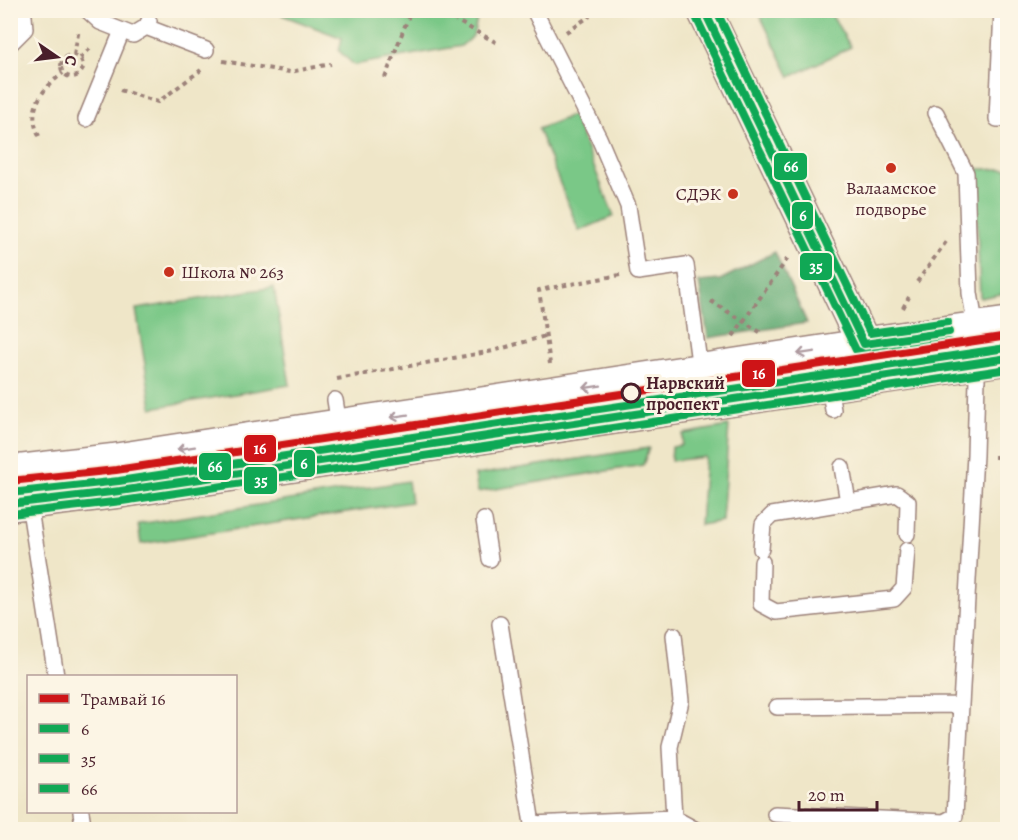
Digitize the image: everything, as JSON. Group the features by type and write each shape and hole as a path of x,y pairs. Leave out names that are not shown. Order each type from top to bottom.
{"main road":[{"path":"709,12 864,344 868,378"},
{"path":"864,344 992,327"},
{"path":"20,503 831,397 868,378 1008,358"}],"street":[{"path":"10,471 113,459 337,413 700,370 864,344"}],"lane":[{"path":"10,44 25,29 24,16 18,10"},
{"path":"87,10 100,22 133,35 148,24 203,51"},
{"path":"534,10 599,138 627,206 639,272 686,265 700,370"},
{"path":"1002,10 998,119 1008,119"},
{"path":"86,119 122,31"},
{"path":"936,113 966,173 970,293 992,327"},
{"path":"775,814 944,822 956,816 975,455 977,380 975,363"},
{"path":"842,467 848,502"},
{"path":"897,494 908,502 904,588 894,599 776,612 761,604 763,524 772,515 848,502 897,494"},
{"path":"20,503 56,675"},
{"path":"484,520 490,559"},
{"path":"500,624 532,827 674,818 696,830"},
{"path":"674,635 681,701 670,747 674,818"},
{"path":"777,707 962,705"},
{"path":"81,813 84,830"}],"path":[{"path":"385,78 411,10"},
{"path":"437,10 499,44"},
{"path":"103,79 118,89 159,102 203,51 290,72 331,64"},
{"path":"72,54 80,58 83,66 80,73 71,76 63,73 61,65 65,57 72,54"},
{"path":"39,136 34,122 38,99 63,73"},
{"path":"917,282 947,239 969,238"},
{"path":"728,342 788,258"},
{"path":"552,370 539,290 639,272"},
{"path":"688,287 766,336"},
{"path":"903,308 909,297"},
{"path":"332,380 493,351 545,336"}],"green space":[{"path":"284,10 479,11 473,36 461,46 354,65 339,51 342,38 282,15"},
{"path":"758,11 829,11 851,47 790,77"},
{"path":"573,115 614,216 579,231 538,129"},
{"path":"975,169 1008,169 1007,293 980,298"},
{"path":"775,252 807,323 708,338 699,282 720,280"},
{"path":"274,287 290,385 152,408 136,309"},
{"path":"729,426 722,521 700,525 705,457 671,461 672,447 682,445 683,434"},
{"path":"649,448 643,465 478,492 475,475"},
{"path":"408,481 411,502 141,544 138,524"}],"tram line":[{"name":"16","path":"10,481 116,470 1008,336"}],"transit line":[{"name":"6","path":"704,10 864,344 949,332"},
{"name":"66","path":"716,10 870,333 948,322"},
{"name":"35","path":"695,15 856,350 864,354 950,342"},
{"name":"66","path":"10,493 119,481 1006,348"},
{"name":"6","path":"10,504 120,491 1008,358"},
{"name":"35","path":"11,514 122,501 1008,369"}],"place":[{"name":"Валаамское подворье","path":"891,168"},
{"name":"СДЭК","path":"733,194"},
{"name":"Школа № 263","path":"169,272"},
{"name":"Нарвский проспект","path":"631,393"}]}
